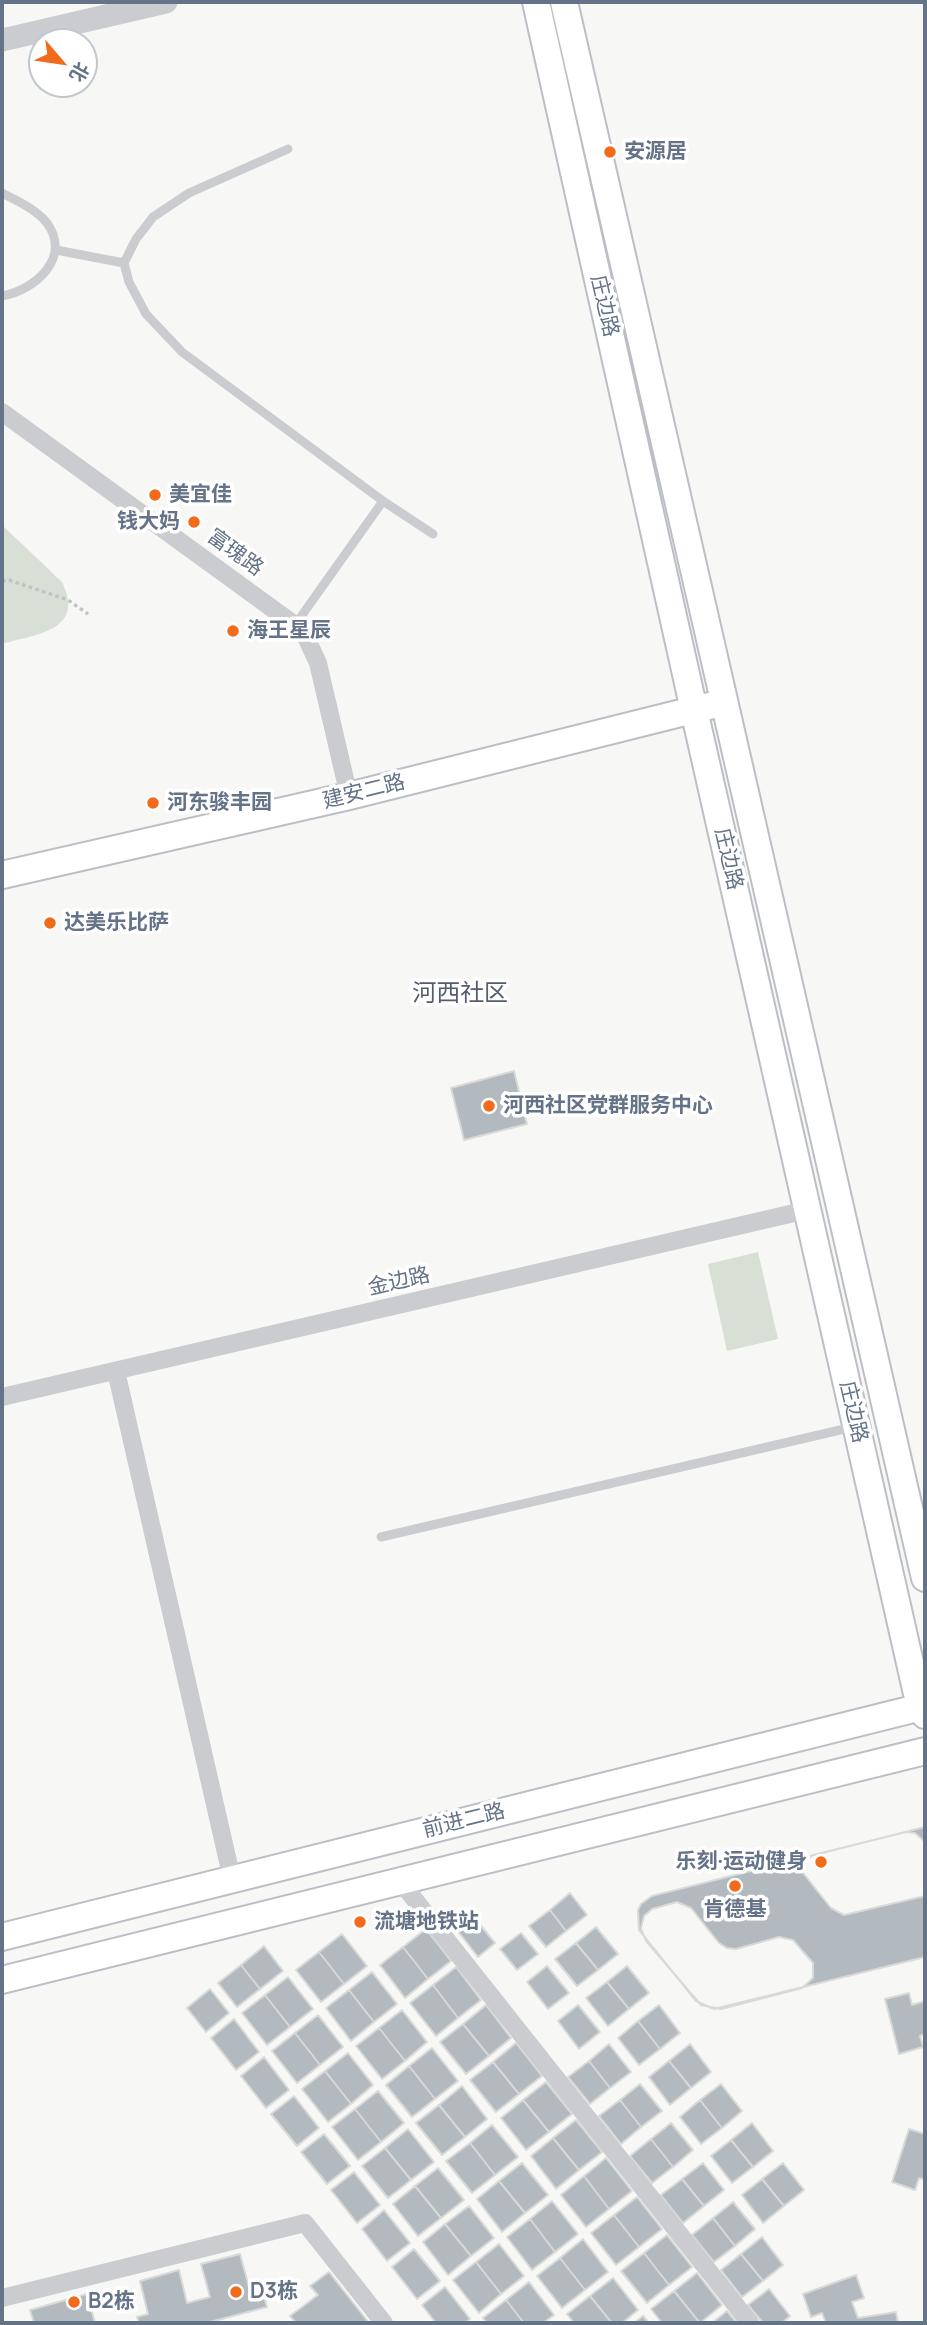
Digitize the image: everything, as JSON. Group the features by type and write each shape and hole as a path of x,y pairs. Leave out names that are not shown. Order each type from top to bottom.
{"main road":[{"name":"庄边路","path":"536,2 807,1210 923,1709"},
{"name":"庄边路","path":"564,2 925,1578"},
{"name":"建安二路","path":"2,875 349,796 725,702"},
{"name":"前进二路","path":"2,1937 923,1709"},
{"name":"前进二路","path":"2,1980 925,1751"}],"street":[{"path":"2,40 166,2"},
{"name":"富瑰路","path":"2,412 295,625 305,635 318,663 349,796"},
{"name":"金边路","path":"2,1397 807,1210"},
{"path":"117,1371 232,1879"},
{"path":"400,1881 750,2323"},
{"path":"2,2298 305,2223 384,2323"}],"lane":[{"path":"288,149 189,193 153,217 136,239 124,263 129,282 146,314 182,352 383,501 433,534"},
{"path":"2,193 32,209 47,223 54,237 56,250 51,265 40,278 26,288 2,296"},
{"path":"56,250 124,263"},
{"path":"295,625 383,501"},
{"path":"381,1537 856,1426"}],"path":[{"path":"2,581 9,580 68,600 88,614"}],"shaded area":[{"path":"2,525 62,582 68,598 68,611 63,621 54,628 2,644"},
{"path":"758,1252 778,1339 727,1351 708,1264"}],"building":[{"name":"河西社区党群服务中心","path":"514,1071 527,1124 464,1140 451,1088"},
{"path":"925,1827 925,1957 714,2009 696,2001 639,1930 638,1910 641,1904 652,1896"},
{"path":"906,1832 915,1833 925,1842 925,1896 844,1915 831,1908 803,1873 804,1862 813,1855"},
{"path":"570,1893 587,1915 566,1931 550,1910"},
{"path":"677,1902 691,1908 719,1943 727,1948 736,1949 779,1937 793,1940 813,1963 813,1978 802,1988 721,2009 701,2005 646,1941 641,1928 644,1916 652,1909"},
{"path":"550,1910 566,1931 546,1947 529,1926"},
{"path":"474,1917 495,1943 478,1957 457,1930"},
{"path":"596,1927 618,1954 598,1970 576,1943"},
{"path":"426,1929 451,1961 428,1979 403,1947"},
{"path":"521,1933 538,1954 517,1970 500,1949"},
{"path":"342,1934 367,1966 344,1984 319,1952"},
{"path":"576,1943 598,1970 577,1986 555,1959"},
{"path":"264,1946 283,1971 260,1989 241,1965"},
{"path":"403,1947 428,1979 405,1998 380,1965"},
{"path":"319,1952 344,1984 321,2002 296,1970"},
{"path":"241,1965 260,1989 237,2007 218,1983"},
{"path":"547,1966 569,1993 548,2009 527,1982"},
{"path":"627,1966 649,1993 629,2009 607,1982"},
{"path":"456,1967 481,2000 458,2018 433,1985"},
{"path":"372,1972 397,2004 374,2022 349,1990"},
{"path":"288,1977 313,2009 290,2027 265,1995"},
{"path":"607,1982 629,2009 608,2026 586,1998"},
{"path":"433,1985 458,2018 436,2036 410,2003"},
{"path":"210,1989 229,2013 206,2032 187,2008"},
{"path":"349,1990 374,2022 351,2041 326,2008"},
{"path":"909,1993 912,2005 925,2001 925,2034 920,2036 923,2047 899,2054 885,1999"},
{"path":"265,1995 290,2027 267,2045 242,2013"},
{"path":"486,2005 511,2038 489,2056 463,2024"},
{"path":"578,2005 600,2032 579,2049 558,2021"},
{"path":"659,2005 680,2033 660,2049 638,2021"},
{"path":"402,2010 427,2042 405,2061 379,2028"},
{"path":"318,2015 343,2047 320,2065 295,2033"},
{"path":"234,2019 259,2052 236,2070 211,2038"},
{"path":"638,2021 660,2049 639,2065 618,2038"},
{"path":"463,2024 489,2056 466,2074 440,2042"},
{"path":"379,2028 405,2061 382,2079 356,2046"},
{"path":"295,2033 320,2065 297,2083 272,2051"},
{"path":"516,2043 542,2076 519,2094 493,2062"},
{"path":"609,2044 631,2072 610,2088 589,2061"},
{"path":"690,2044 711,2072 691,2088 669,2061"},
{"path":"432,2048 458,2081 435,2099 409,2066"},
{"path":"348,2053 373,2085 351,2104 325,2071"},
{"path":"264,2057 289,2090 266,2108 241,2076"},
{"path":"589,2061 610,2088 590,2104 568,2077"},
{"path":"669,2061 691,2088 670,2105 649,2077"},
{"path":"493,2062 519,2094 496,2112 470,2080"},
{"path":"409,2066 435,2099 412,2117 386,2085"},
{"path":"325,2071 351,2104 328,2122 302,2089"},
{"path":"546,2082 572,2114 549,2132 523,2100"},
{"path":"640,2084 662,2111 641,2127 620,2100"},
{"path":"721,2084 742,2111 722,2128 700,2100"},
{"path":"462,2086 487,2119 465,2137 439,2105"},
{"path":"378,2091 404,2123 381,2142 355,2109"},
{"path":"294,2096 319,2128 297,2146 271,2114"},
{"path":"523,2100 549,2132 526,2150 501,2118"},
{"path":"620,2100 641,2127 621,2144 599,2116"},
{"path":"700,2100 722,2128 701,2144 680,2117"},
{"path":"439,2105 465,2137 442,2155 416,2123"},
{"path":"355,2109 381,2142 358,2160 332,2127"},
{"path":"576,2120 602,2152 579,2170 553,2138"},
{"path":"671,2123 693,2150 673,2167 651,2139"},
{"path":"752,2123 773,2151 753,2167 731,2140"},
{"path":"492,2125 518,2157 495,2175 470,2143"},
{"path":"408,2129 434,2162 411,2180 385,2148"},
{"path":"909,2129 925,2134 925,2180 919,2178 915,2190 892,2182"},
{"path":"324,2134 350,2166 327,2184 301,2152"},
{"path":"553,2138 579,2170 556,2189 531,2156"},
{"path":"651,2139 673,2167 652,2183 630,2156"},
{"path":"731,2140 753,2167 732,2183 711,2156"},
{"path":"470,2143 495,2175 472,2193 446,2161"},
{"path":"385,2148 411,2180 388,2198 362,2166"},
{"path":"606,2158 632,2191 609,2209 584,2176"},
{"path":"522,2163 548,2195 525,2213 499,2181"},
{"path":"703,2163 724,2190 704,2206 682,2179"},
{"path":"783,2163 804,2190 784,2206 762,2179"},
{"path":"438,2168 464,2200 441,2218 415,2186"},
{"path":"354,2172 380,2205 357,2223 331,2190"},
{"path":"584,2176 609,2209 586,2227 561,2195"},
{"path":"682,2179 704,2206 683,2223 661,2195"},
{"path":"762,2179 784,2206 763,2223 742,2195"},
{"path":"499,2181 525,2213 502,2232 477,2199"},
{"path":"415,2186 441,2218 418,2236 393,2204"},
{"path":"637,2197 662,2229 639,2247 614,2215"},
{"path":"552,2201 578,2234 555,2252 530,2219"},
{"path":"733,2202 755,2229 735,2246 713,2218"},
{"path":"469,2206 494,2238 471,2256 445,2224"},
{"path":"384,2210 410,2243 387,2261 362,2229"},
{"path":"614,2215 639,2247 616,2265 591,2233"},
{"path":"713,2218 735,2246 714,2262 692,2235"},
{"path":"530,2219 555,2252 532,2270 507,2237"},
{"path":"445,2224 471,2256 448,2275 423,2242"},
{"path":"667,2235 692,2267 669,2285 644,2253"},
{"path":"762,2237 783,2265 763,2281 741,2254"},
{"path":"583,2239 608,2272 585,2290 560,2258"},
{"path":"499,2244 524,2276 501,2294 476,2262"},
{"path":"414,2249 440,2281 417,2299 392,2267"},
{"path":"644,2253 669,2285 647,2303 621,2271"},
{"name":"D3栋","path":"240,2254 249,2287 260,2284 267,2307 206,2323 139,2323 137,2317 148,2314 140,2281 179,2270 187,2303 210,2297 201,2264"},
{"path":"741,2254 763,2281 742,2297 721,2270"},
{"path":"560,2258 585,2290 562,2308 537,2276"},
{"path":"476,2262 501,2294 479,2313 453,2280"},
{"path":"329,2272 369,2323 296,2323 290,2316 318,2295 310,2286"},
{"path":"697,2273 722,2305 700,2323 674,2291"},
{"path":"856,2275 864,2298 852,2302 858,2318 896,2312 898,2323 826,2323 822,2313 811,2317 803,2294"},
{"path":"613,2278 638,2310 622,2323 612,2323 590,2296"},
{"path":"529,2282 554,2315 543,2323 524,2323 506,2300"},
{"path":"445,2287 470,2319 465,2323 436,2323 422,2305"},
{"path":"769,2289 790,2316 782,2323 763,2323 748,2305"},
{"path":"674,2291 700,2323 662,2323 651,2309"},
{"name":"B2栋","path":"87,2294 95,2323 34,2323 30,2310"},
{"path":"590,2296 612,2323 574,2323 567,2314"},
{"path":"506,2300 524,2323 487,2323 483,2318"},
{"path":"727,2311 737,2323 712,2323"},
{"path":"643,2316 649,2323 634,2323"}],"place":[{"name":"安源居","path":"610,152"},
{"name":"美宜佳","path":"155,495"},
{"name":"钱大妈","path":"194,522"},
{"name":"海王星辰","path":"233,631"},
{"name":"河东骏丰园","path":"153,803"},
{"name":"达美乐比萨","path":"50,923"},
{"name":"河西社区党群服务中心","path":"489,1106"},
{"name":"乐刻·运动健身","path":"821,1862"},
{"name":"肯德基","path":"735,1886"},
{"name":"流塘地铁站","path":"360,1922"},
{"name":"D3栋","path":"236,2292"},
{"name":"B2栋","path":"74,2302"}],"district":[{"name":"河西社区","path":"460,994"}]}
